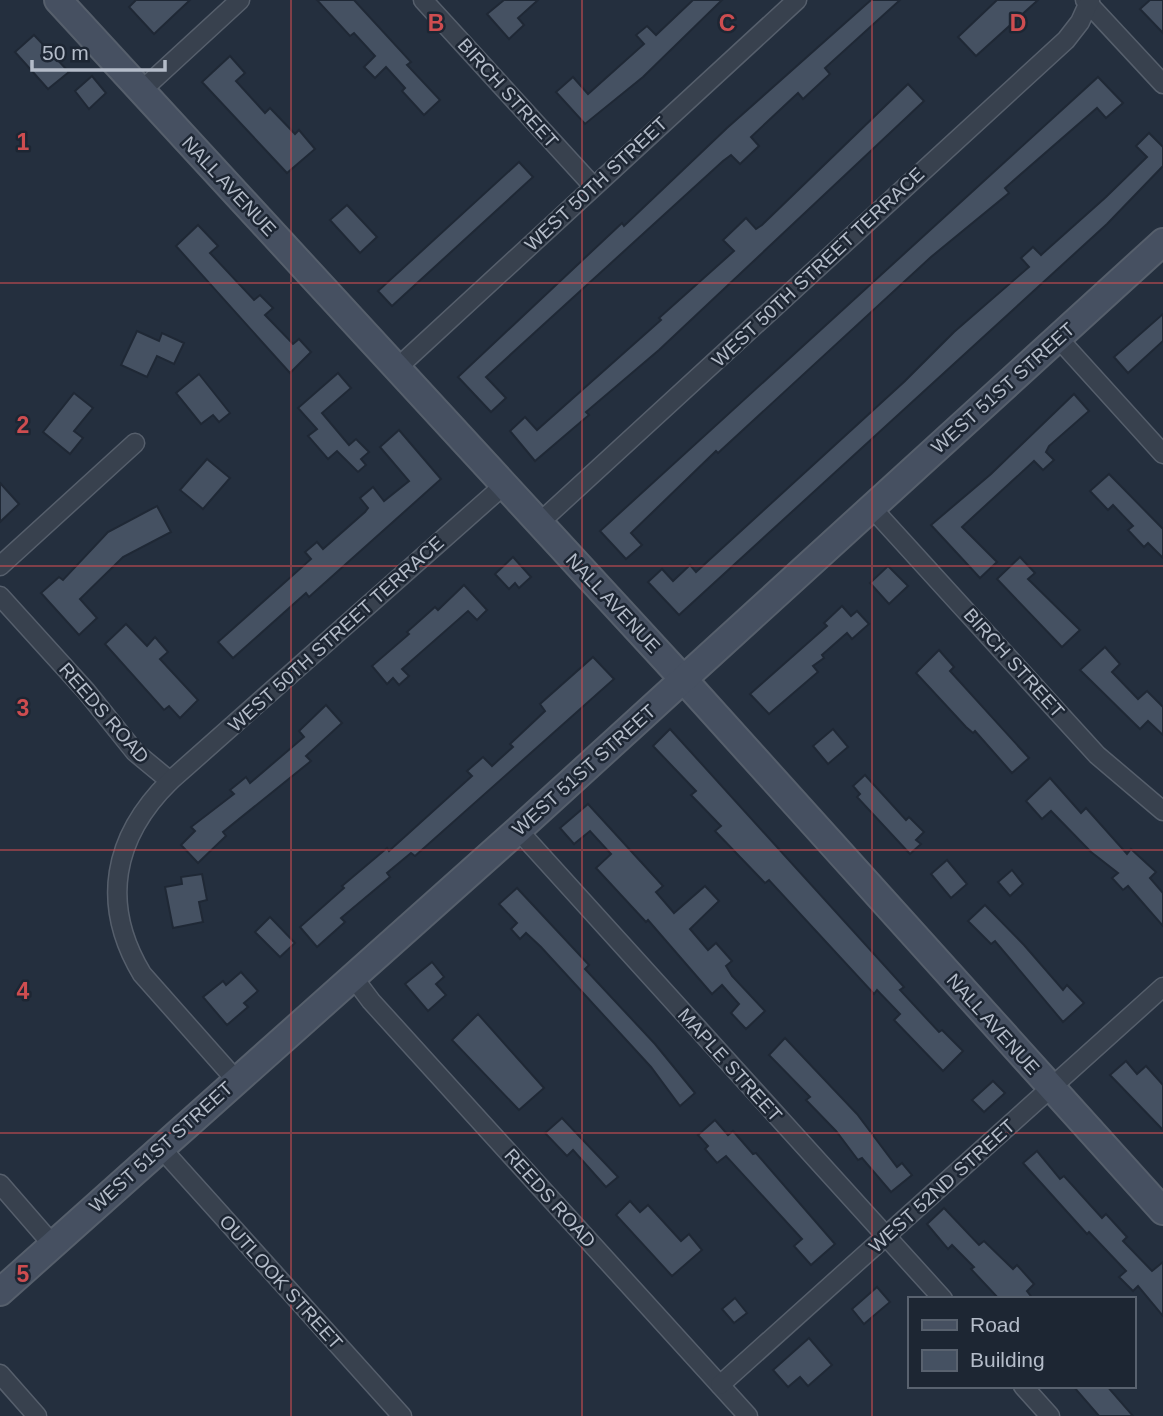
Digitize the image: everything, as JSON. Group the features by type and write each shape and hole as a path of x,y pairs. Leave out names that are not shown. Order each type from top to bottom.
{"street":[{"name":"NALL AVENUE","path":"58,0 684,680 1163,1211"},
{"path":"141,91 240,0"},
{"name":"WEST 50TH STREET","path":"396,369 797,0"},
{"path":"1088,1 1163,84"},
{"name":"WEST 50TH STREET TERRACE","path":"538,524 1066,40 1080,22 1088,1"},
{"name":"BIRCH STREET","path":"430,2 593,186"},
{"name":"WEST 51ST STREET","path":"0,1292 235,1079 518,830 1163,242"},
{"path":"1058,338 1163,454"},
{"path":"0,566 135,443"},
{"name":"WEST 50TH STREET TERRACE","path":"170,781 503,486"},
{"name":"BIRCH STREET","path":"872,508 1097,755 1163,811"},
{"name":"REEDS ROAD","path":"0,596 86,691 135,752 170,781"},
{"path":"170,781 147,804 128,839 118,876 119,917 131,957 142,974 235,1079"},
{"name":"MAPLE STREET","path":"518,830 941,1297"},
{"name":"REEDS ROAD","path":"353,977 380,1011 748,1416"},
{"name":"WEST 52ND STREET","path":"720,1385 1163,987"},
{"name":"OUTLOOK STREET","path":"161,1148 402,1416"},
{"path":"0,1184 53,1245"},
{"path":"0,1374 37,1416"},
{"path":"1025,1388 1050,1416"}],"building":[{"path":"136,0 190,0 154,34 129,7"},
{"path":"317,0 354,0 411,62 407,65 440,100 424,115 402,91 405,88 386,67 375,78 364,67 375,56 354,33 350,36"},
{"path":"504,0 538,0 518,18 524,25 509,39 487,14"},
{"path":"693,0 722,0 643,77 585,124 556,92 573,77 588,94 644,44 636,35 647,26 656,35"},
{"path":"871,0 900,0 825,68 830,74 803,99 798,93 751,137 759,146 740,164 731,155 723,161 486,377 506,398 491,412 458,377 622,223 624,226 727,128"},
{"path":"997,0 1038,0 976,56 958,37"},
{"path":"1150,0 1163,0 1163,33 1140,9"},
{"path":"34,35 69,72 48,89 15,52"},
{"path":"230,56 245,73 236,81 265,113 270,108 295,134 299,130 315,149 287,173 202,82"},
{"path":"92,76 106,93 89,109 75,91"},
{"path":"1098,77 1123,103 1106,118 1097,108 1005,188 1009,193 931,257 718,453 716,451 631,533 642,545 626,559 600,531"},
{"path":"908,84 924,101 659,350 586,412 589,415 535,461 510,431 525,417 537,430 734,251 723,240 746,218 756,229 762,225"},
{"path":"1149,133 1163,147 1163,166 1107,224 679,615 648,582 662,569 673,581 690,565 696,572 905,381 954,332 1029,267 1021,258 1033,247 1041,255 1106,197 1147,157 1136,146"},
{"path":"519,162 533,177 392,306 378,291"},
{"path":"347,205 377,237 360,253 330,220"},
{"path":"198,225 218,246 210,253 254,300 260,295 273,308 265,315 293,344 299,339 311,352 290,373 176,246"},
{"path":"1163,314 1163,341 1128,373 1114,357"},
{"path":"137,331 159,341 162,333 184,343 174,364 157,356 147,377 121,365"},
{"path":"338,373 351,388 322,413 349,445 356,439 369,452 361,459 366,465 358,472 337,451 328,459 308,436 317,429 298,408"},
{"path":"199,374 230,413 219,422 213,415 201,424 176,393"},
{"path":"74,393 93,408 74,431 83,438 70,454 43,432"},
{"path":"1074,394 1089,411 1049,446 1046,452 1054,460 1043,470 1034,461 962,527 997,562 980,578 931,525 991,474"},
{"path":"399,430 441,479 309,597 306,593 233,658 218,642 311,559 305,552 317,542 323,549 365,512 368,508 360,498 373,487 384,501 409,481 380,447"},
{"path":"207,459 230,478 203,509 180,490"},
{"path":"1109,474 1163,529 1163,558 1148,543 1144,547 1128,530 1133,526 1113,505 1108,510 1090,491"},
{"path":"0,483 19,504 0,522"},
{"path":"157,506 171,532 123,557 80,599 97,618 79,635 41,593 59,577 63,580 108,532"},
{"path":"513,557 531,577 519,588 515,583 509,589 495,574"},
{"path":"1020,557 1035,573 1028,579 1080,630 1062,647 997,579"},
{"path":"888,566 908,586 889,604 870,583"},
{"path":"464,585 487,610 477,620 468,611 402,669 409,676 399,685 393,678 387,684 372,666 435,607 438,610"},
{"path":"842,606 851,616 857,611 869,624 852,639 847,633 822,655 824,658 813,666 818,672 769,714 750,694 827,626 824,623"},
{"path":"126,624 147,646 155,637 168,652 160,659 198,700 180,718 169,706 164,710 105,644"},
{"path":"1105,647 1120,664 1112,672 1138,699 1147,691 1163,707 1163,735 1148,721 1140,729 1080,670"},
{"path":"939,650 954,667 950,671 1029,758 1012,773 975,731 973,733 966,727 916,673"},
{"path":"593,657 614,679 415,856 411,853 387,873 390,877 341,918 345,922 317,947 300,927 344,888 342,886 387,848 389,851 472,776 467,771 483,757 492,766 513,747 510,744 545,711 540,704"},
{"path":"326,705 342,723 306,756 311,761 223,832 226,836 198,863 181,845 195,831 191,827 234,794 230,790 246,777 250,783 304,737 299,731"},
{"path":"670,729 904,987 900,990 939,1032 942,1030 963,1051 943,1071 894,1020 900,1014 877,990 874,994 769,880 765,883 715,831 721,826 691,795 696,791 653,746"},
{"path":"833,729 848,747 828,764 813,746"},
{"path":"865,775 906,820 909,817 924,832 916,840 921,844 910,854 857,797 860,794 853,786"},
{"path":"1050,778 1081,813 1086,808 1127,854 1131,849 1156,872 1150,878 1163,893 1163,926 1128,886 1123,890 1112,878 1118,873 1091,852 1051,811 1042,819 1026,801"},
{"path":"588,804 663,886 656,892 674,913 705,886 719,901 690,929 708,950 716,943 732,961 726,966 732,976 765,1011 746,1029 731,1013 739,1004 722,985 712,994 648,920 646,922 596,868 611,854 590,831 574,844 560,828"},
{"path":"947,860 967,884 951,898 931,874"},
{"path":"1012,870 1023,884 1010,896 998,882"},
{"path":"202,874 207,900 199,902 203,922 173,928 165,887 182,884 181,877"},
{"path":"517,888 589,965 585,969 655,1044 695,1093 680,1106 651,1067 541,947 526,933 520,939 511,929 517,923 499,904"},
{"path":"985,905 1063,990 1067,985 1084,1003 1063,1022 995,941 991,944 968,921"},
{"path":"270,917 295,943 280,957 255,932"},
{"path":"432,962 444,977 436,984 446,995 428,1011 405,984"},
{"path":"241,972 258,991 244,1003 248,1007 227,1025 203,997 223,981 226,985"},
{"path":"478,1014 544,1088 519,1110 452,1040"},
{"path":"785,1038 857,1114 897,1167 902,1163 912,1175 891,1192 862,1158 858,1160 836,1131 806,1100 810,1097 769,1055"},
{"path":"1126,1061 1137,1074 1146,1066 1163,1085 1163,1130 1110,1075"},
{"path":"993,1081 1005,1093 984,1112 972,1100"},
{"path":"562,1118 618,1177 606,1187 573,1150 567,1156 545,1133"},
{"path":"715,1120 728,1135 733,1131 753,1154 756,1153 835,1244 811,1265 794,1246 802,1239 726,1156 717,1163 705,1149 708,1146 698,1135"},
{"path":"1037,1151 1060,1179 1064,1176 1102,1218 1106,1214 1127,1237 1123,1241 1152,1271 1163,1262 1163,1316 1138,1286 1133,1291 1119,1277 1126,1271 1089,1232 1087,1234 1023,1163"},
{"path":"630,1201 640,1212 648,1205 681,1241 689,1234 702,1250 672,1276 616,1215"},
{"path":"944,1208 979,1245 984,1241 1013,1269 1017,1265 1034,1284 1027,1291 1032,1297 997,1297 971,1269 974,1267 952,1245 948,1249 927,1224"},
{"path":"877,1287 890,1302 864,1324 852,1309"},
{"path":"735,1298 747,1313 734,1323 722,1309"},
{"path":"809,1338 832,1365 808,1386 800,1377 788,1387 773,1370"},
{"path":"1075,1388 1109,1388 1133,1416 1099,1416"}]}
